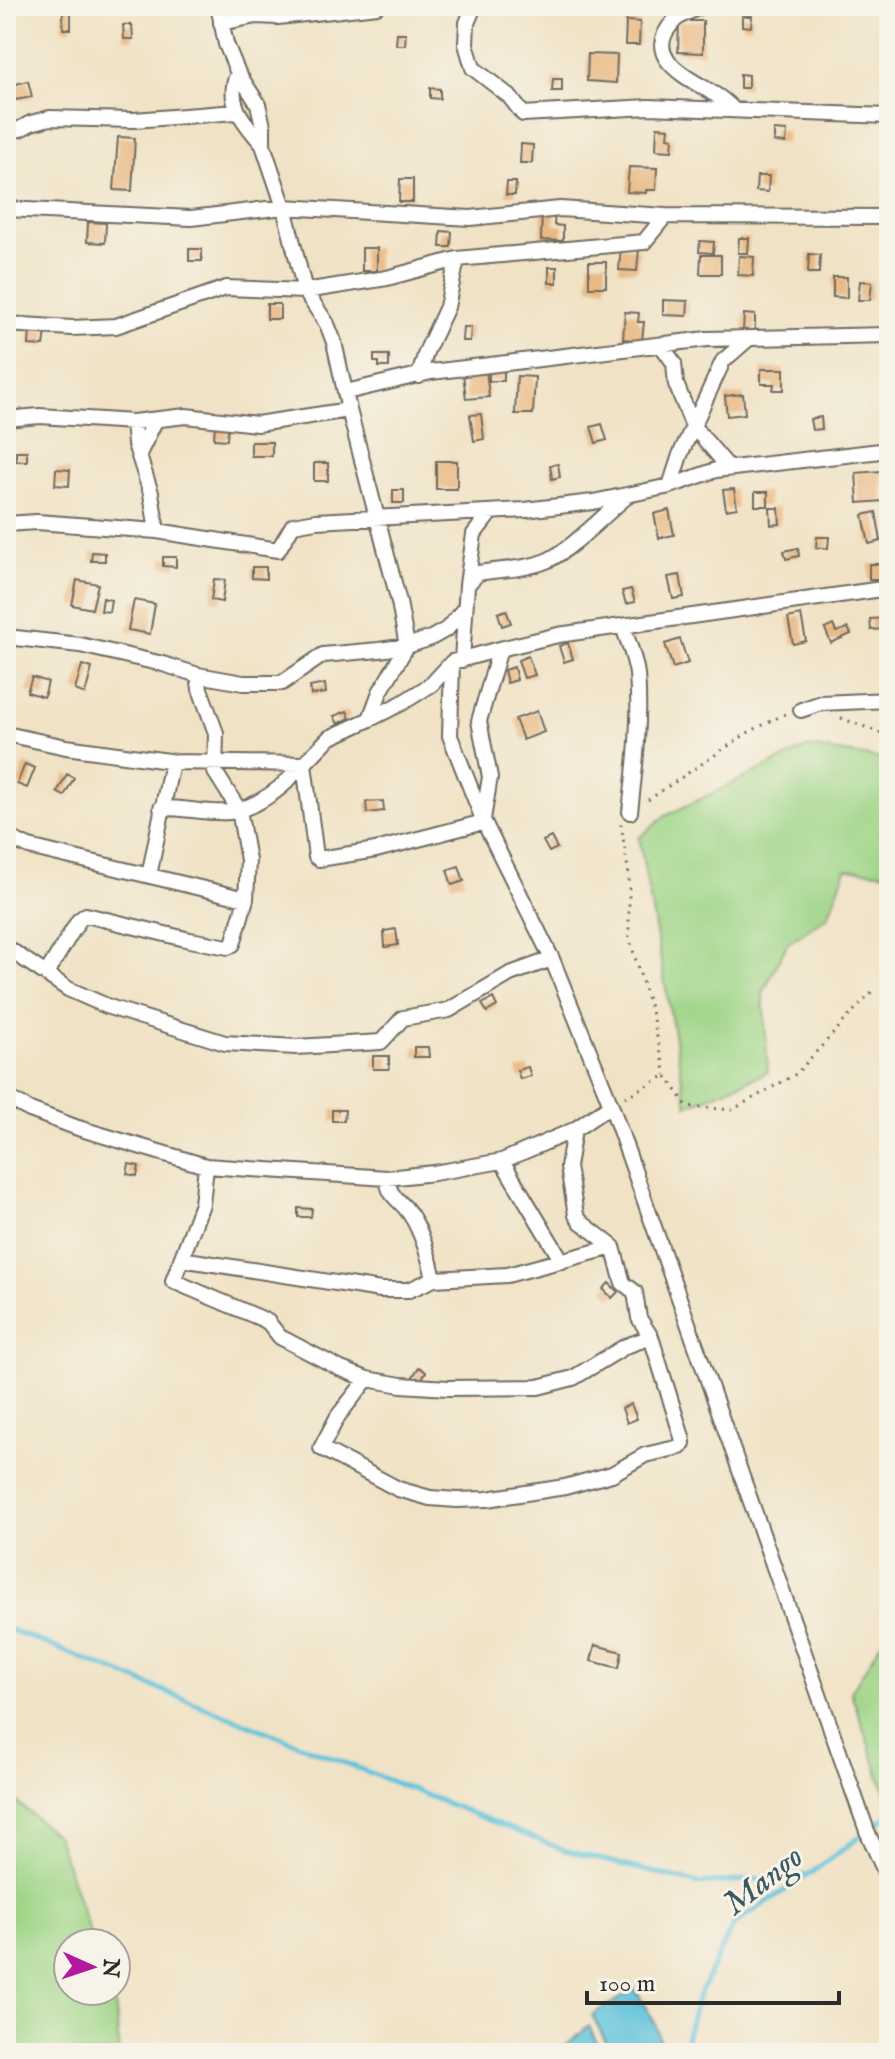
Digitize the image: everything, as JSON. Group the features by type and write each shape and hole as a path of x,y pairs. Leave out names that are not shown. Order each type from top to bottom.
{"street":[{"path":"218,6 226,44 238,73 258,104 263,145 284,207 305,291 327,324 378,516 407,646 380,692 370,719"},
{"path":"221,23 256,16 278,17 377,6"},
{"path":"474,6 467,23 466,44 473,68 509,96 523,114 649,107 889,116"},
{"path":"702,6 675,20 661,45 663,55 686,79 717,95 734,110"},
{"path":"238,73 232,85 236,112 263,145"},
{"path":"6,131 50,118 134,120 236,112"},
{"path":"6,209 191,218 284,207 470,218 560,209 665,216 889,217"},
{"path":"6,324 72,328 116,326 226,288 305,291 387,278 457,259 644,242 665,216"},
{"path":"419,376 426,352 447,307 457,259"},
{"path":"346,392 431,372 707,339 889,335"},
{"path":"670,486 723,361 747,340"},
{"path":"661,345 674,363 676,384 693,426 729,468"},
{"path":"6,419 40,416 133,422 186,416 257,424 349,410"},
{"path":"139,454 155,421"},
{"path":"133,422 135,444 151,493 157,531"},
{"path":"6,524 37,522 157,531 278,550 293,525 378,516 491,512 627,496 670,486 716,470 889,450"},
{"path":"467,585 478,573 521,568 548,560 569,547 627,496"},
{"path":"491,512 474,534 450,736 483,821 552,959 611,1105 867,1831 889,1881"},
{"path":"161,808 227,813 239,810 275,790 329,738 432,684 457,661 558,635 889,588"},
{"path":"6,637 80,645 198,675 243,683 282,683 323,655 407,646 447,629 464,609"},
{"path":"623,626 637,684 637,735 630,812"},
{"path":"483,821 490,777 479,721 500,649"},
{"path":"46,974 82,916 86,915 190,940 228,947 233,944 246,899 248,860 239,810 219,780 214,762 216,733 198,675"},
{"path":"801,710 821,703 889,700"},
{"path":"6,734 66,747 172,762 302,764"},
{"path":"149,876 172,762"},
{"path":"302,764 319,859 376,850 483,821"},
{"path":"6,836 29,847 246,899"},
{"path":"6,947 68,989 109,1007 225,1043 296,1047 381,1042 403,1018 449,1010 510,974 552,959"},
{"path":"6,1097 30,1110 78,1128 206,1166 387,1178 502,1161 574,1130 611,1105"},
{"path":"367,1379 338,1416 321,1445 323,1451 368,1475 430,1498 487,1499 565,1487 612,1474 645,1455 680,1447 682,1437 651,1337 639,1318 635,1292 623,1283 613,1247 576,1215 568,1167 574,1130"},
{"path":"502,1161 562,1261"},
{"path":"206,1166 202,1204 173,1281 268,1322 280,1337 367,1379 448,1388 538,1387 573,1378 626,1346 651,1337"},
{"path":"387,1178 392,1197 411,1216 434,1279"},
{"path":"181,1259 381,1290 409,1290 434,1279 507,1275 613,1247"}],"path":[{"path":"801,710 781,715 749,732 620,818 629,876 629,937 666,1075 687,1106 732,1110 796,1074 874,989"},
{"path":"833,715 889,736"},
{"path":"611,1105 666,1075"}],"green space":[{"path":"808,747 889,760 889,873 846,869 828,916 787,944 763,993 768,1072 687,1106 639,838 665,816"},
{"path":"889,1629 889,1804 851,1692"},
{"path":"6,1793 57,1836 88,1927 52,1927 52,2007 115,2007 119,2053 6,2053"}],"water":[{"path":"635,1989 655,2023 663,2053 612,2053 592,2015"},
{"path":"589,2026 602,2053 559,2053 562,2049"}],"building":[{"path":"63,9 71,9 71,29 63,29"},
{"path":"742,16 752,16 751,27 742,26"},
{"path":"626,21 640,22 639,45 625,45"},
{"path":"679,21 703,21 703,53 678,52"},
{"path":"123,25 132,25 133,39 124,39"},
{"path":"397,33 406,33 405,45 396,45"},
{"path":"588,54 617,55 616,83 587,81"},
{"path":"740,74 748,75 748,88 740,88"},
{"path":"553,79 562,79 562,91 552,91"},
{"path":"28,81 32,97 15,100 12,85"},
{"path":"430,88 440,89 440,99 430,98"},
{"path":"657,127 669,128 668,137 673,138 672,151 656,150"},
{"path":"774,130 787,131 786,143 774,142"},
{"path":"118,137 135,138 132,191 114,190"},
{"path":"521,144 533,145 532,163 520,163"},
{"path":"629,167 657,168 656,190 627,192"},
{"path":"757,176 769,176 768,192 756,191"},
{"path":"400,179 413,179 413,202 399,202"},
{"path":"507,182 516,182 515,195 506,195"},
{"path":"542,212 555,213 554,225 563,226 563,241 541,240"},
{"path":"88,222 106,223 105,243 87,242"},
{"path":"441,231 452,232 451,247 440,247"},
{"path":"739,238 749,238 748,253 738,253"},
{"path":"700,241 714,242 713,253 699,252"},
{"path":"621,247 639,249 637,271 619,270"},
{"path":"362,248 377,248 377,271 362,271"},
{"path":"189,249 202,249 202,261 189,261"},
{"path":"809,254 820,255 819,273 808,273"},
{"path":"701,255 721,255 721,274 700,274"},
{"path":"739,256 754,257 753,276 738,275"},
{"path":"589,262 606,262 606,287 589,287"},
{"path":"549,267 557,267 557,283 549,283"},
{"path":"833,277 847,277 847,298 833,297"},
{"path":"860,281 872,282 870,300 858,300"},
{"path":"663,300 688,301 687,316 663,315"},
{"path":"267,304 280,304 280,319 267,319"},
{"path":"625,312 639,313 638,322 644,322 642,341 623,339"},
{"path":"744,314 755,315 755,331 743,331"},
{"path":"463,327 471,327 470,341 462,341"},
{"path":"30,329 46,330 44,346 29,345"},
{"path":"374,355 389,355 389,367 379,367 379,362 374,362"},
{"path":"489,369 504,370 504,381 489,381"},
{"path":"761,369 784,369 784,390 773,390 774,384 761,384"},
{"path":"486,370 489,397 466,399 463,373"},
{"path":"517,376 535,377 533,414 515,414"},
{"path":"743,394 745,414 727,416 725,396"},
{"path":"481,414 484,439 474,441 470,415"},
{"path":"821,417 822,429 812,430 810,419"},
{"path":"602,424 607,440 596,443 591,427"},
{"path":"215,425 228,426 227,440 214,439"},
{"path":"251,442 272,442 272,456 251,456"},
{"path":"16,451 27,451 27,461 16,461"},
{"path":"436,461 457,461 457,489 436,489"},
{"path":"314,463 328,463 328,481 314,481"},
{"path":"558,464 560,477 552,479 550,465"},
{"path":"56,469 70,470 69,486 55,485"},
{"path":"881,471 883,501 858,503 856,473"},
{"path":"734,489 737,508 726,510 723,490"},
{"path":"393,490 404,490 404,503 393,503"},
{"path":"755,492 768,492 768,506 755,506"},
{"path":"770,508 779,508 780,524 771,525"},
{"path":"669,510 674,535 659,538 654,514"},
{"path":"876,512 881,541 869,544 863,515"},
{"path":"817,537 829,537 828,548 816,548"},
{"path":"798,548 799,556 786,559 784,551"},
{"path":"92,552 105,553 105,561 91,561"},
{"path":"163,557 176,557 176,567 163,566"},
{"path":"869,564 885,564 885,580 869,580"},
{"path":"252,567 266,567 266,579 252,578"},
{"path":"680,575 684,597 673,599 668,577"},
{"path":"214,579 225,580 222,602 211,600"},
{"path":"77,580 98,584 92,609 72,605"},
{"path":"631,589 635,602 626,604 622,591"},
{"path":"103,598 111,600 109,612 101,611"},
{"path":"134,600 155,604 150,634 128,630"},
{"path":"506,610 511,623 502,626 498,613"},
{"path":"801,615 806,641 793,644 788,618"},
{"path":"885,618 886,629 871,630 870,619"},
{"path":"833,625 836,632 848,628 851,634 831,643 825,629"},
{"path":"680,639 688,663 673,668 665,644"},
{"path":"568,643 573,659 564,662 559,646"},
{"path":"528,656 535,675 524,678 518,660"},
{"path":"82,665 92,668 85,694 75,690"},
{"path":"514,667 517,680 507,683 504,670"},
{"path":"32,677 48,682 44,697 27,692"},
{"path":"325,684 326,693 311,695 310,687"},
{"path":"347,711 350,718 338,724 334,716"},
{"path":"537,711 544,732 523,740 515,719"},
{"path":"25,764 35,768 27,788 17,784"},
{"path":"67,774 74,778 64,796 57,792"},
{"path":"383,801 384,811 367,813 366,802"},
{"path":"551,837 557,848 549,852 543,841"},
{"path":"459,866 464,881 452,885 447,870"},
{"path":"396,929 398,945 385,947 384,931"},
{"path":"493,998 497,1006 487,1012 482,1004"},
{"path":"414,1047 428,1047 429,1057 414,1057"},
{"path":"373,1056 389,1056 389,1069 373,1069"},
{"path":"528,1067 531,1076 520,1079 517,1070"},
{"path":"332,1110 345,1110 344,1121 332,1121"},
{"path":"129,1164 139,1166 137,1176 127,1174"},
{"path":"298,1208 312,1209 311,1217 298,1217"},
{"path":"609,1283 618,1292 612,1298 603,1289"},
{"path":"419,1367 426,1372 419,1383 412,1378"},
{"path":"631,1404 637,1419 627,1423 622,1408"},
{"path":"595,1645 622,1652 619,1668 591,1661"}],"waterway":[{"path":"6,1628 564,1850 699,1884 808,1875"},
{"name":"Mango","path":"682,2053 697,1999 734,1924 808,1875 889,1815"}]}
